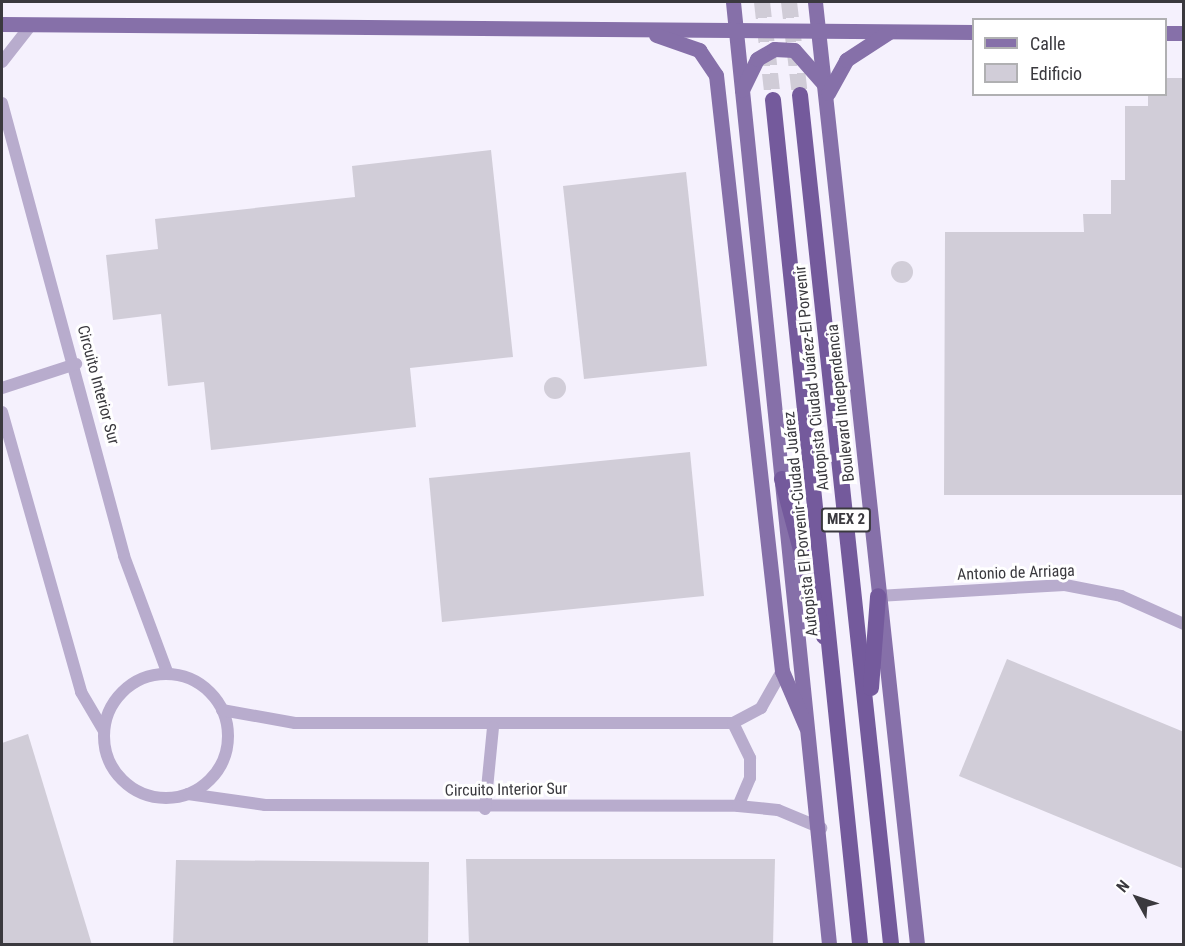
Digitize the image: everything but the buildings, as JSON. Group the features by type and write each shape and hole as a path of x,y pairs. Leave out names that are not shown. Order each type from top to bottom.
{"highway":[{"name":"Autopista Ciudad Juárez-El Porvenir","path":"800,95 891,945"},
{"name":"Autopista El Porvenir-Ciudad Juárez","path":"772,100 834,659 860,945"},
{"path":"782,479 821,630 834,659"},
{"path":"868,731 878,596"}],"main road":[{"path":"733,2 740,97 821,828 829,945"},
{"name":"Boulevard Independencia","path":"815,2 917,945"},
{"path":"2,24 624,26 972,32"},
{"path":"624,26 689,43 706,56 716,75 782,671 810,736"},
{"path":"740,97 757,59 774,49 794,50 825,91 846,60 890,31"},
{"path":"1167,33 1184,33"},
{"path":"746,362 751,199"}],"street":[{"path":"2,62 31,25"},
{"name":"Circuito Interior Sur","path":"2,103 76,364 124,556 168,674"},
{"path":"2,388 76,364"},
{"path":"2,412 81,692 104,731 107,757 135,789 160,798 188,794 215,774 224,759 228,734 222,710 201,684 168,674 151,676 122,694 104,731"},
{"name":"Antonio de Arriaga","path":"878,596 1065,585 1121,596 1184,624"},
{"path":"222,710 295,723 493,727 733,723 760,708 782,671"},
{"path":"733,723 750,758 748,786 738,806"},
{"path":"485,809 493,727"},
{"name":"Circuito Interior Sur","path":"188,794 220,803 485,809 738,806 778,810 821,828"}],"tunnel":[{"path":"762,2 773,100"},
{"path":"789,2 800,95"}]}
